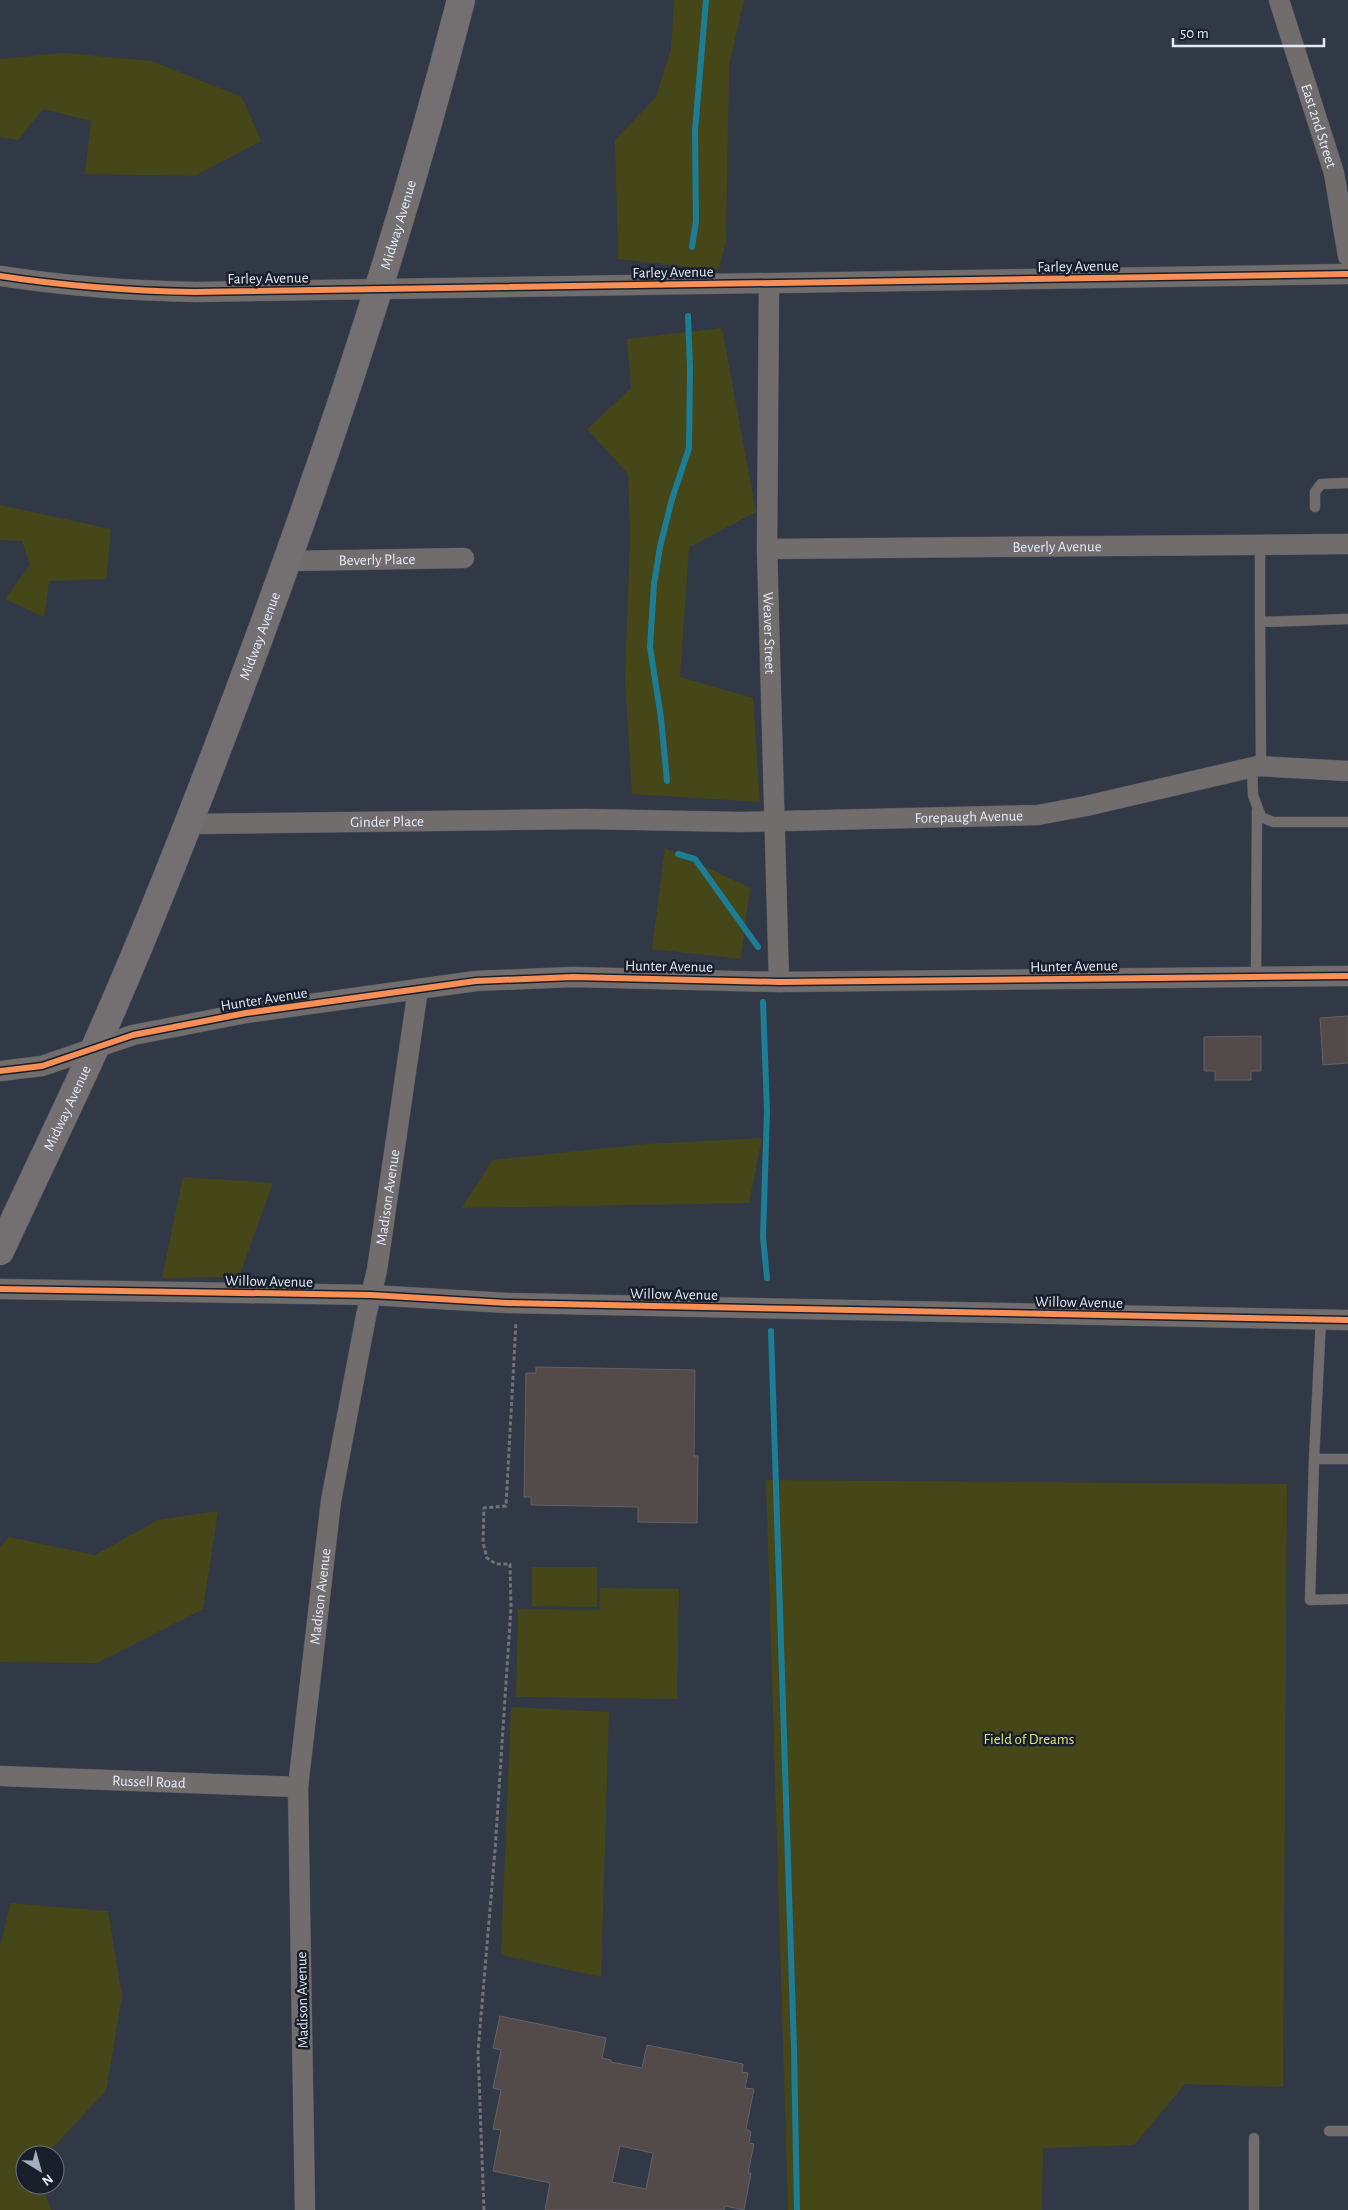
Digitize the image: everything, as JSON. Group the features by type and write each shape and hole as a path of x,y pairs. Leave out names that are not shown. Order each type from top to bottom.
{"street":[{"name":"Midway Avenue","path":"0,1251 95,1048 189,824 289,561 417,163 462,0"},
{"name":"East 2nd Street","path":"1279,0 1334,174 1348,256"},
{"name":"Farley Avenue","path":"0,276 60,286 131,291 769,284 1348,274"},
{"name":"Weaver Street","path":"769,284 767,549 779,982"},
{"name":"Beverly Avenue","path":"767,549 1348,544"},
{"name":"Beverly Place","path":"289,561 464,558"},
{"name":"Forepaugh Avenue","path":"585,820 774,821 1038,815 1086,806 1256,766 1348,771"},
{"name":"Ginder Place","path":"189,824 585,820"},
{"name":"Hunter Avenue","path":"0,1071 42,1066 133,1035 246,1014 476,981 573,977 779,982 1348,976"},
{"name":"Madison Avenue","path":"305,2210 298,1787 331,1501 377,1270 418,989"},
{"name":"Willow Avenue","path":"0,1289 372,1296 507,1304 1348,1320"},
{"name":"Russell Road","path":"0,1776 298,1787"}],"lane":[{"path":"1315,507 1315,492 1321,484 1348,483"},
{"path":"1260,545 1256,766 1253,795 1257,810 1261,817 1273,822 1348,822"},
{"path":"1260,622 1348,619"},
{"path":"1256,977 1257,810"},
{"path":"1321,1319 1314,1459 1310,1600 1348,1600"},
{"path":"1314,1459 1348,1459"},
{"path":"1329,2131 1348,2131"},
{"path":"1254,2138 1254,2210"}],"path":[{"path":"484,2210 478,2052 495,1850 511,1607 510,1564 496,1564 487,1558 483,1543 484,1508 506,1506 516,1320"}],"green space":[{"path":"674,0 744,0 729,66 726,243 718,270 618,259 615,140 656,97 671,49"},
{"path":"63,53 152,61 242,97 261,141 195,176 85,174 91,121 43,109 18,140 0,137 0,59"},
{"path":"722,328 756,512 689,547 680,677 753,698 760,802 632,794 625,679 630,537 628,474 587,429 631,388 627,339"},
{"path":"0,505 111,529 106,579 49,581 44,617 5,599 30,565 22,541 0,540"},
{"path":"665,848 750,888 741,959 652,949"},
{"path":"762,1138 749,1203 462,1208 492,1160 646,1144"},
{"path":"183,1177 273,1183 239,1277 162,1278"},
{"name":"Field of Dreams","path":"766,1480 1287,1484 1283,2087 1185,2084 1134,2145 1043,2148 1042,2210 788,2210"},
{"path":"218,1511 203,1609 97,1663 0,1662 0,1547 9,1537 95,1555 158,1520"},
{"path":"532,1567 597,1567 597,1607 532,1606"},
{"path":"600,1588 679,1589 677,1699 516,1697 518,1609 600,1610"},
{"path":"511,1707 609,1712 601,1977 501,1955"},
{"path":"11,1903 108,1911 122,1996 106,2091 55,2145 15,2145 15,2195 46,2195 51,2210 0,2210 0,1946"}],"building":[{"path":"1348,1016 1348,1063 1323,1065 1320,1018"},
{"path":"1261,1036 1261,1071 1251,1071 1251,1080 1215,1080 1215,1071 1204,1071 1204,1037"},
{"path":"536,1367 695,1370 694,1456 698,1456 697,1523 638,1522 638,1507 531,1505 531,1497 524,1497 526,1373 536,1373"},
{"path":"500,2016 606,2038 602,2058 611,2060 611,2062 642,2068 647,2045 743,2064 742,2072 748,2073 745,2088 754,2089 746,2129 751,2132 749,2143 754,2144 748,2173 751,2173 744,2210 725,2206 724,2210 545,2210 550,2183 493,2171 501,2130 493,2129 501,2090 493,2088 501,2050 493,2048","holes":["620,2146 653,2153 646,2189 612,2182"]}],"waterway":[{"path":"692,247 696,221 695,131 706,0"},
{"path":"667,781 661,718 650,647 654,584 660,547 672,499 689,448 690,368 688,316"},
{"path":"678,854 695,859 758,947"},
{"path":"763,1002 767,1111 763,1237 767,1278"},
{"path":"771,1331 794,2049 797,2210"}],"cycle path":[{"path":"0,276 97,287 195,292 1348,274"},
{"path":"0,1071 42,1066 133,1035 246,1013 476,981 573,977 779,982 1348,976"},
{"path":"0,1289 371,1295 507,1303 1348,1320"}]}
